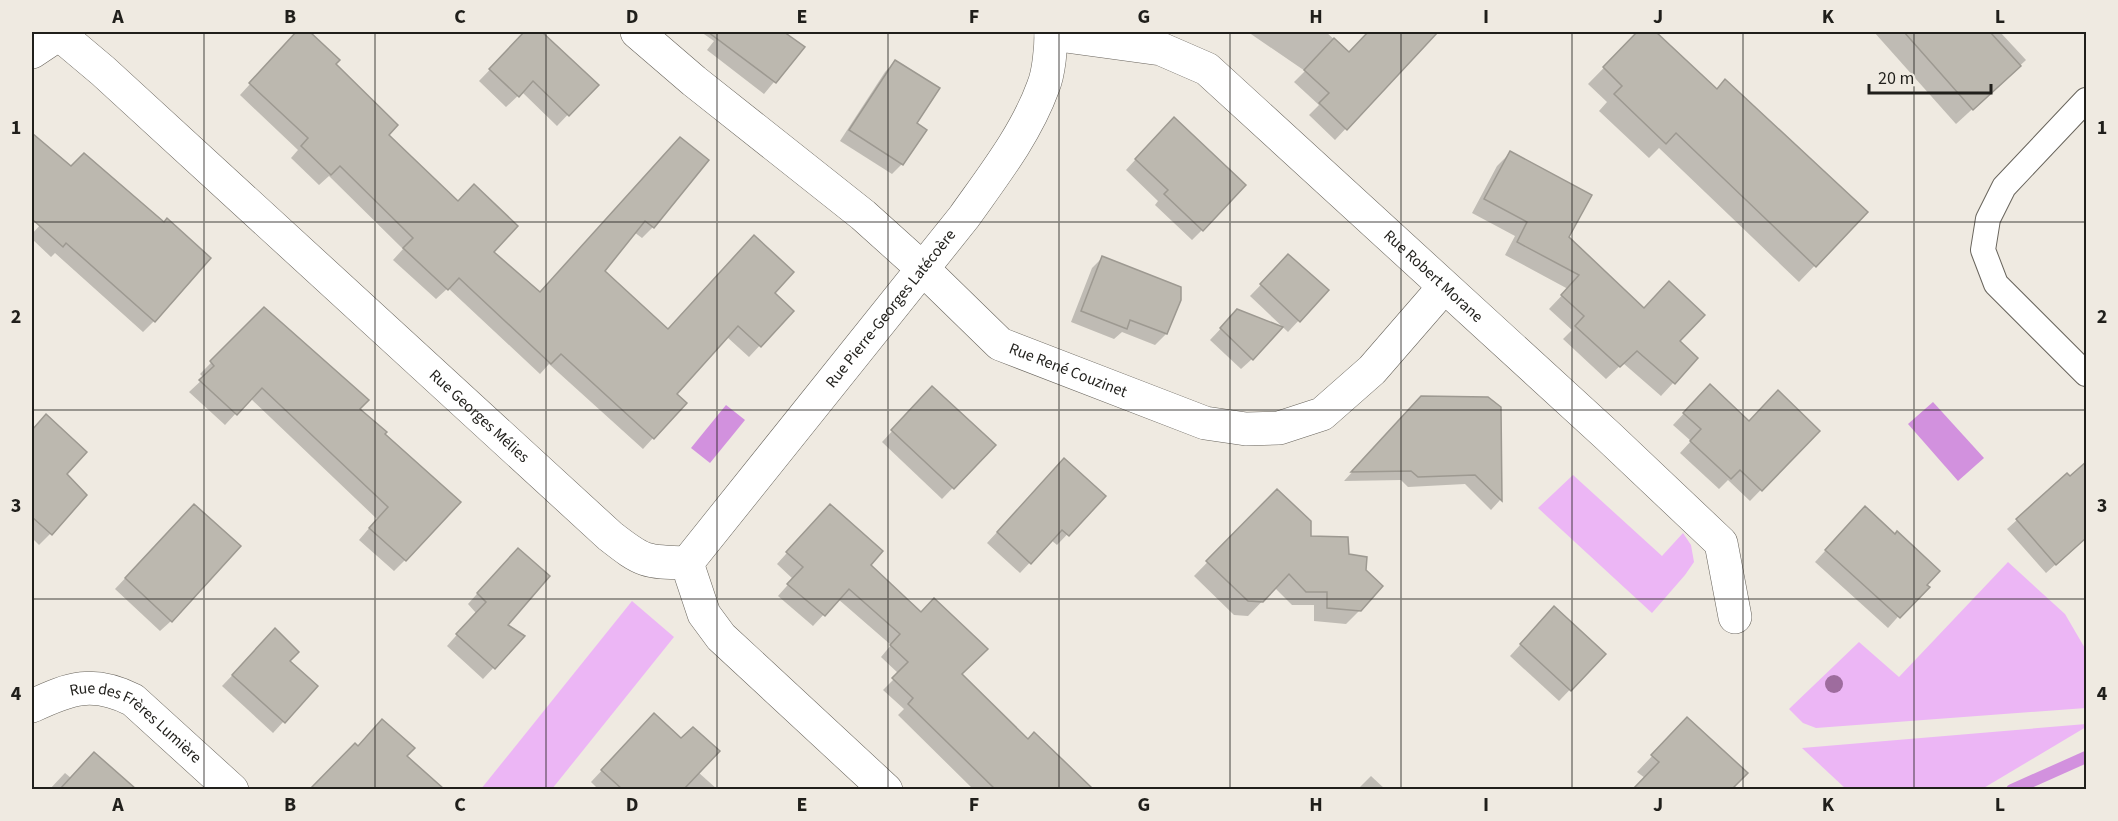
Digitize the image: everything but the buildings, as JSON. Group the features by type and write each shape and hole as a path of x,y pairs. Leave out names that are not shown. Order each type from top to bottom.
{"street":[{"name":"Rue René Couzinet","path":"638,32 694,81 863,215 923,268 1000,344 1205,423 1246,429 1279,428 1322,414 1372,370 1444,287"},
{"path":"32,52 59,33"},
{"name":"Rue Georges Mélies","path":"59,33 104,71 610,536 636,556 651,562 687,563"},
{"name":"Rue Pierre-Georges Latécoère","path":"687,563 977,199 1024,128 1044,85 1051,33"},
{"name":"Rue Robert Morane","path":"1051,33 1161,50 1207,69 1599,428 1721,543 1735,617"},
{"path":"687,563 704,614 721,638 886,789"},
{"name":"Rue des Frères Lumière","path":"32,706 63,692 90,688 116,691 134,700 232,789"}],"lane":[{"path":"2086,100 2004,187 1988,219 1983,250 1996,284 2086,374"}],"shaded area":[{"path":"1933,402 1984,458 1958,481 1908,424"},
{"path":"726,405 745,420 710,463 691,448"},
{"path":"1573,475 1662,556 1683,533 1691,545 1694,562 1652,613 1538,508"},
{"path":"2008,562 2065,614 2086,650 2086,708 1816,728 1803,723 1789,709 1859,642 1899,677"},
{"path":"632,601 674,637 552,789 481,789"},
{"path":"2086,724 2086,727 1982,789 1846,789 1802,748"}],"waterway":[{"path":"2012,790 2086,757"}]}
